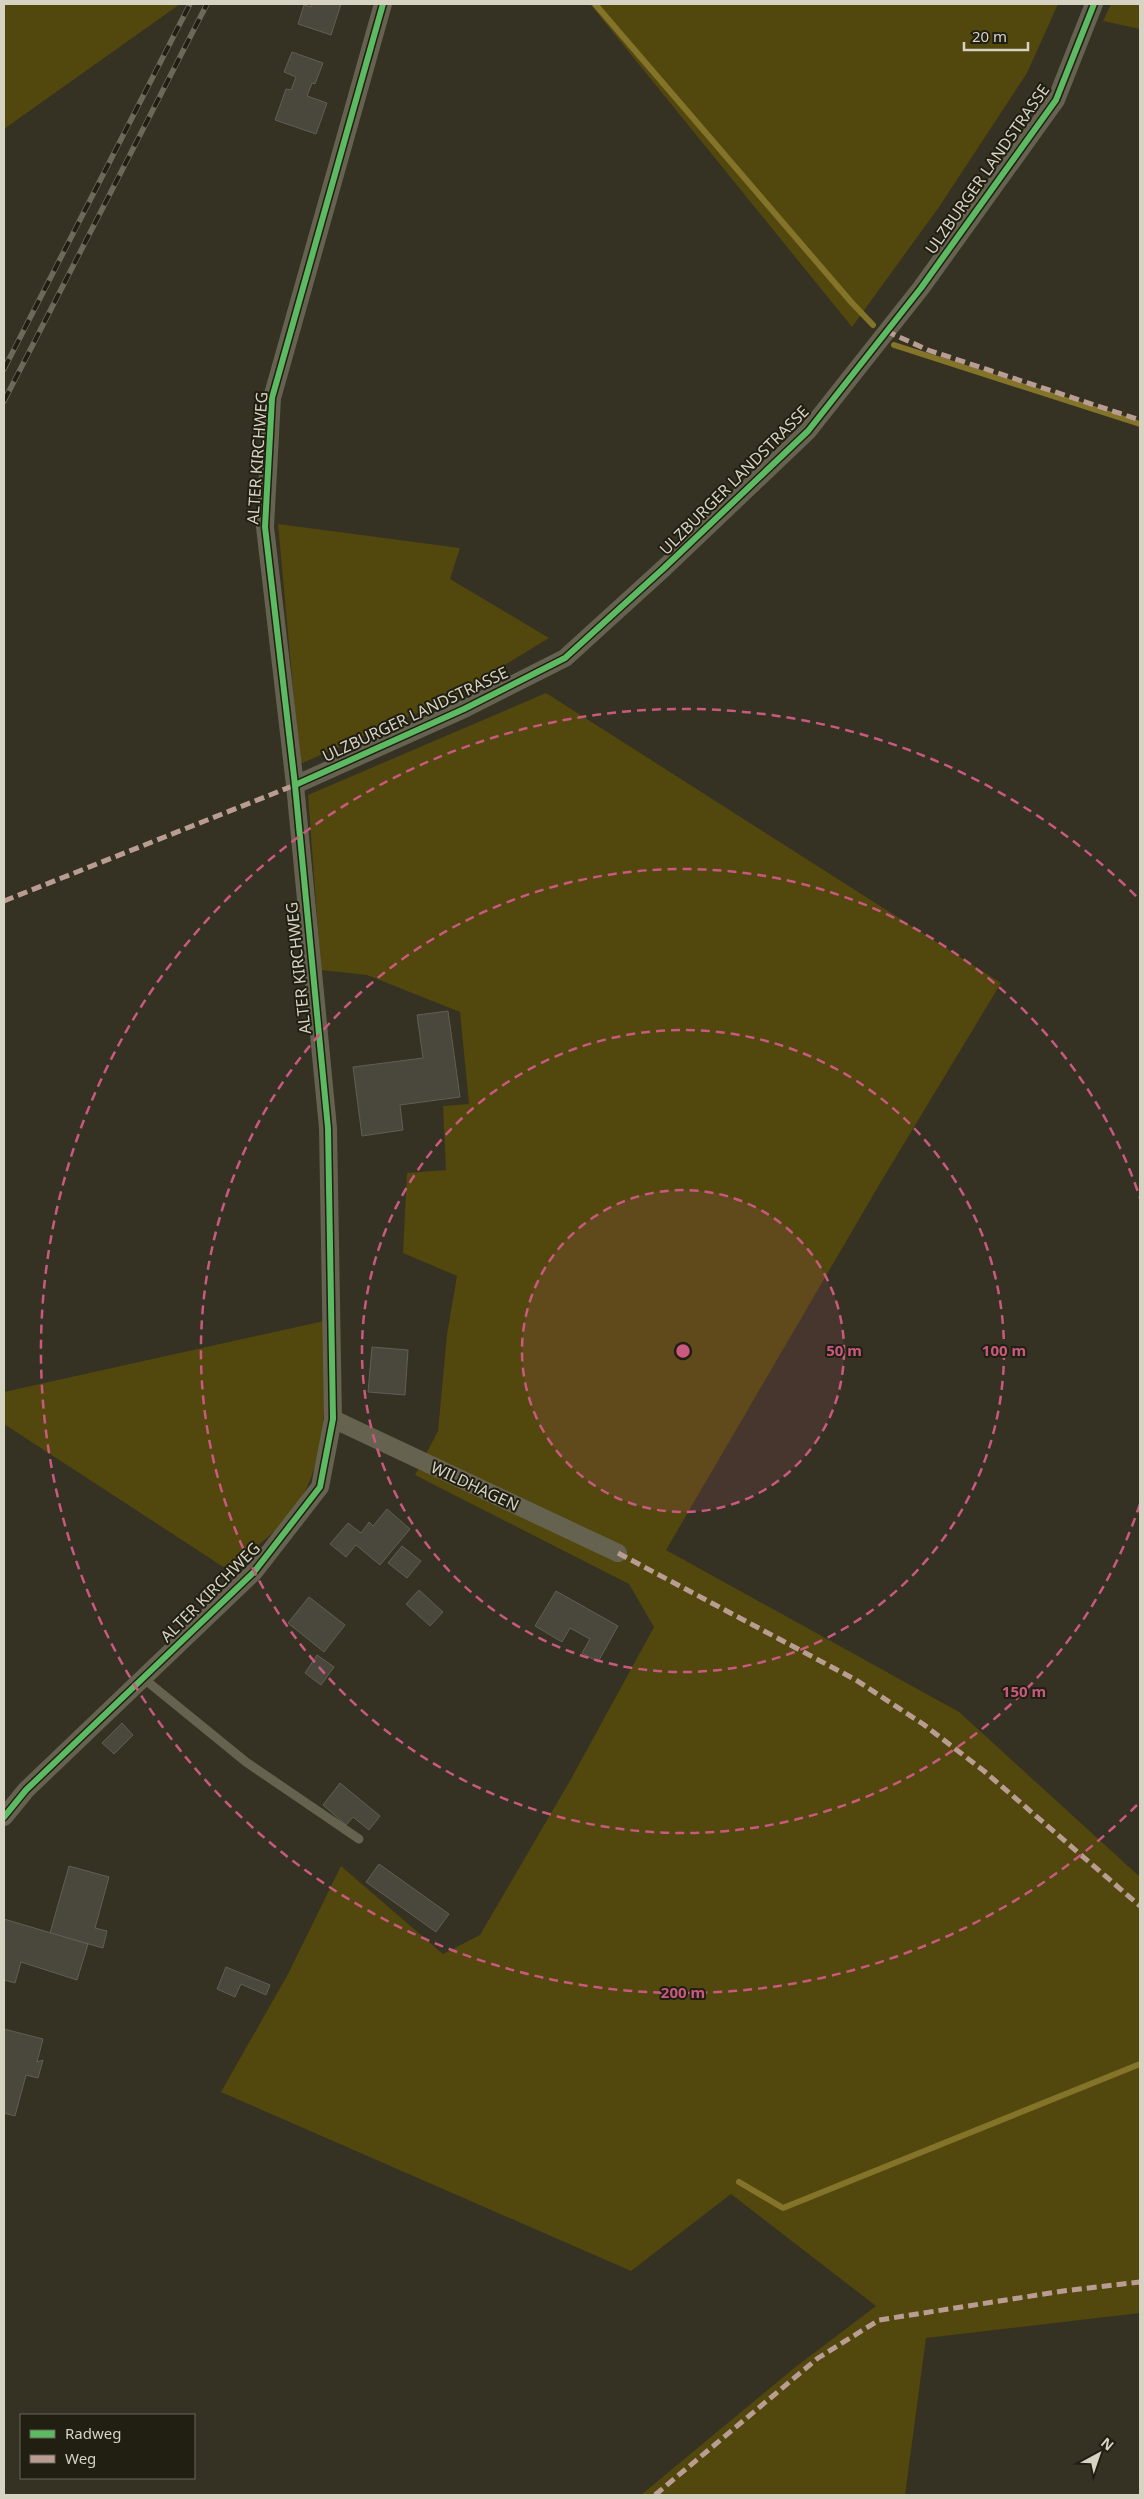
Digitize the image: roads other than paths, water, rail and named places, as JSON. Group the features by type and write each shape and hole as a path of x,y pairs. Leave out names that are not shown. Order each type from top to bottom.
{"street":[{"name":"ALTER KIRCHWEG","path":"4,1817 26,1790 254,1572 320,1487 333,1419 328,1128 295,785 265,527 272,398 383,4"},
{"name":"ULZBURGER LANDSTRASSE","path":"295,785 464,709 564,658 664,568 808,431 921,288 1056,100 1094,4"},
{"name":"WILDHAGEN","path":"333,1419 618,1553"}],"lane":[{"path":"143,1678 246,1762 359,1839"}],"waterway":[{"path":"595,4 873,325"},
{"path":"894,345 1140,424"},
{"path":"739,2182 783,2208 1140,2064"}],"railway":[{"path":"4,369 190,4"},
{"path":"4,401 207,4"}]}
